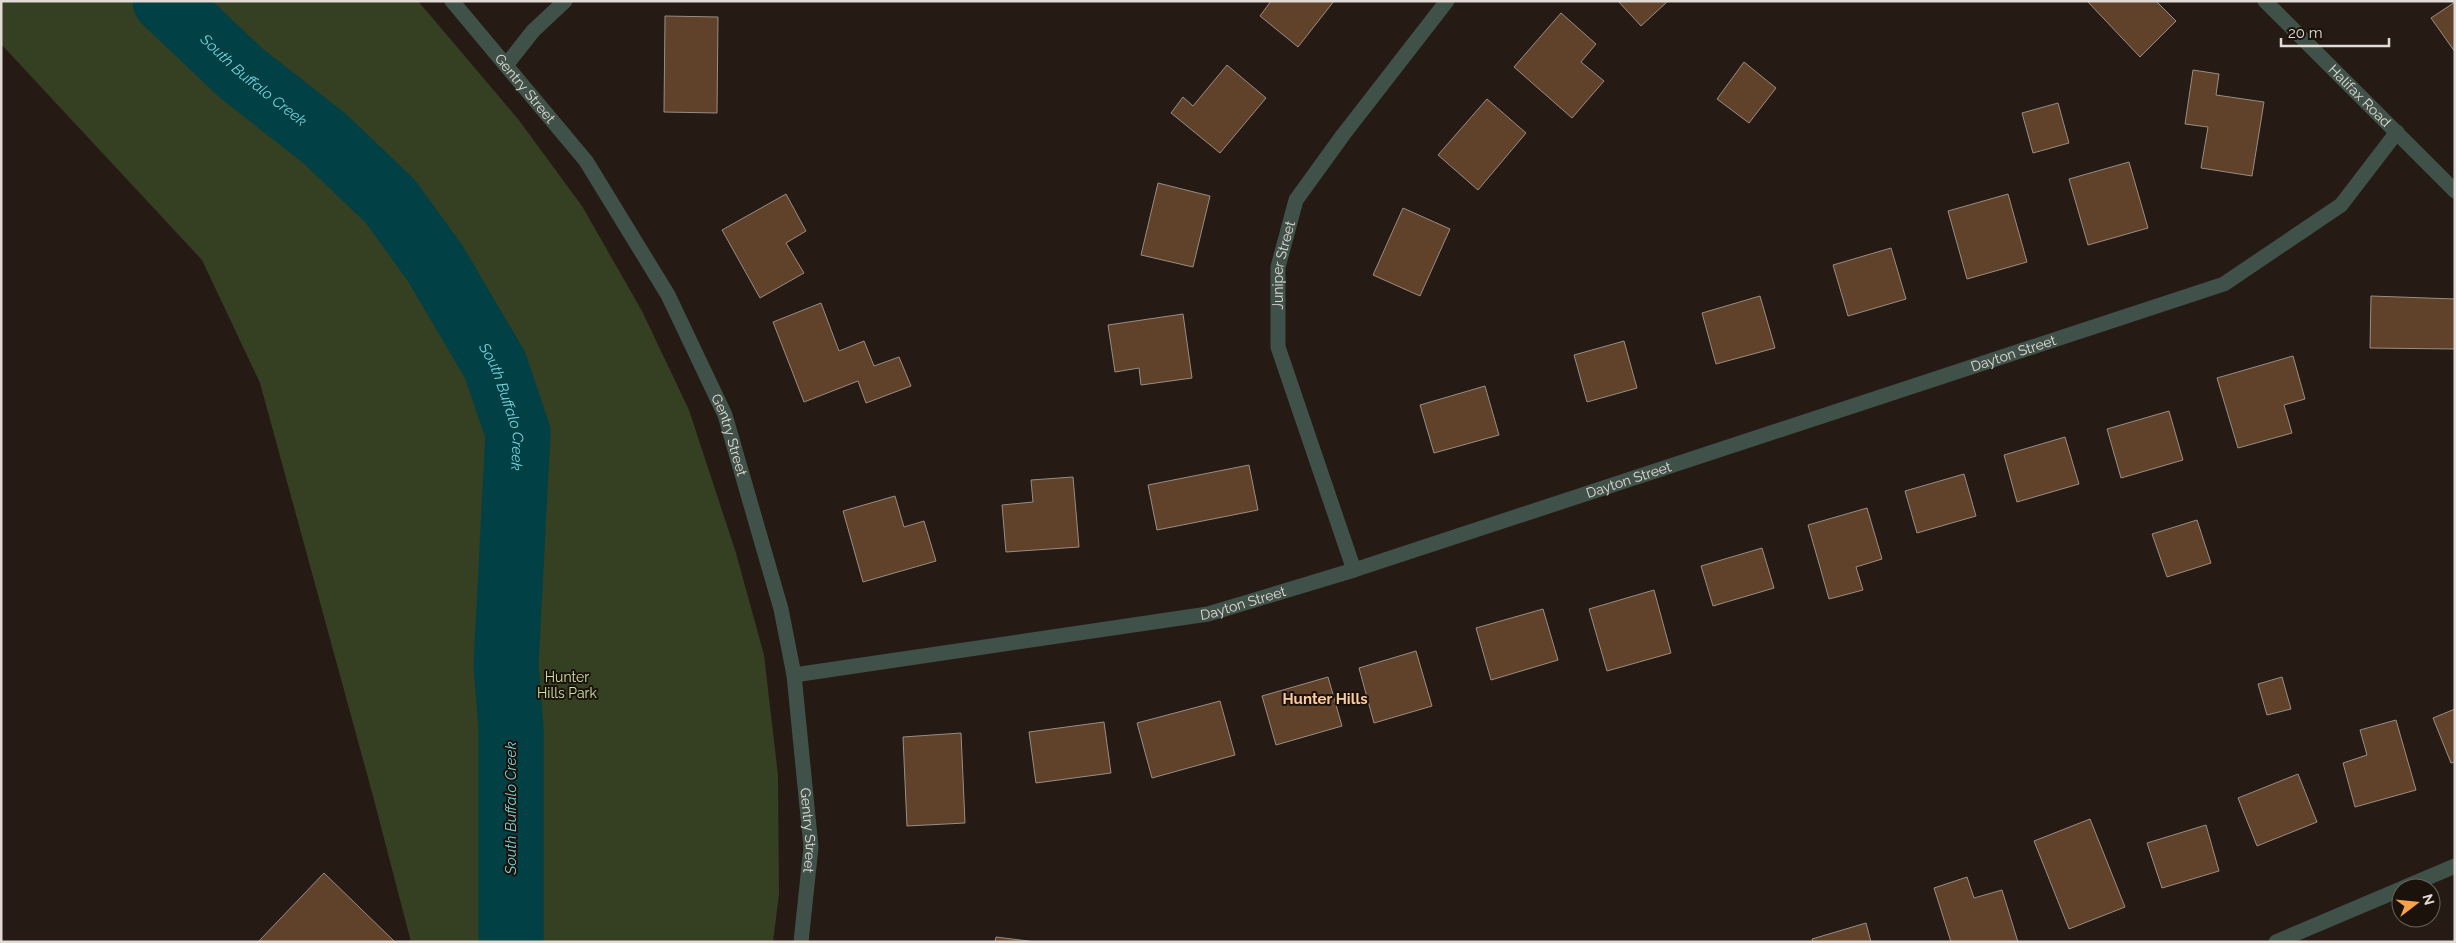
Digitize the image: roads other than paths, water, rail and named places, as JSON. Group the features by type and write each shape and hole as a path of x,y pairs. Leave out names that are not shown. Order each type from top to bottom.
{"street":[{"name":"Gentry Street","path":"452,1 507,64 586,161 668,295 725,415 782,609 794,675 811,848 801,942"},
{"path":"507,64 533,31 565,1"},
{"name":"Juniper Street","path":"1354,570 1278,348 1278,267 1296,200 1343,135 1447,1"},
{"name":"Halifax Road","path":"2264,1 2455,190"},
{"name":"Dayton Street","path":"794,675 1208,614 1354,570 2224,284 2341,205 2397,132"},
{"path":"2426,878 2455,866"},
{"path":"2276,942 2391,893"}],"waterway":[{"name":"South Buffalo Creek","path":"165,1 241,73 324,138 390,201 435,263 495,365 518,433 506,665 511,728 511,942"}],"district":[{"name":"Hunter Hills","path":"1325,699"}],"park label":[{"name":"Hunter Hills Park","path":"567,686"}]}
